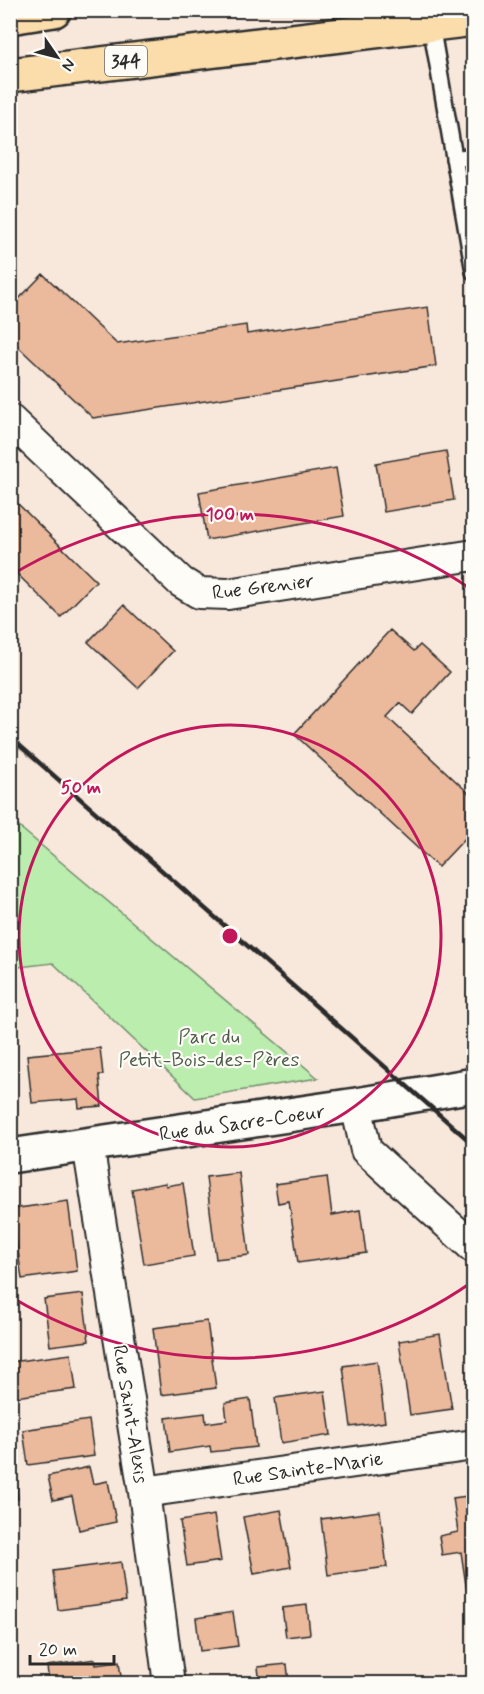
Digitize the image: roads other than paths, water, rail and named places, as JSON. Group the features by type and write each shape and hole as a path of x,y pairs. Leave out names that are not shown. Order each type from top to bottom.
{"main road":[{"path":"14,14 54,10"},
{"path":"431,25 474,19"},
{"name":"344","path":"10,75 431,25"}],"street":[{"name":"Rue Grenier","path":"10,420 181,582 199,593 228,594 474,555"},
{"name":"Rue du Sacre-Coeur","path":"10,1156 472,1088"},
{"path":"356,1105 366,1150 474,1248"},
{"name":"Rue Saint-Alexis","path":"88,1145 144,1492 169,1683"},
{"name":"Rue Sainte-Marie","path":"144,1492 474,1445"}],"lane":[{"path":"431,25 474,272"},
{"path":"454,159 474,156"}],"railway":[{"path":"10,737 474,1145"}],"park label":[{"name":"Parc du Petit-Bois-des-Pères","path":"209,1048"}]}
